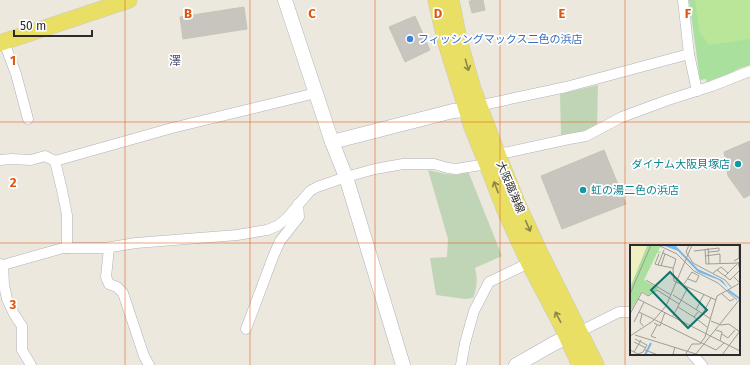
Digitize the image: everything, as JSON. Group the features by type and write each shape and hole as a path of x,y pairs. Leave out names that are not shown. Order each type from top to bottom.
{"main road":[{"path":"2,43 129,0"},
{"name":"大阪臨海線","path":"436,0 446,43 473,109"},
{"name":"大阪臨海線","path":"451,0 459,40 473,89 472,127 492,158 518,204 573,334 580,365"},
{"name":"大阪臨海線","path":"492,158 506,213 529,263 560,322 573,334 596,365"}],"street":[{"path":"285,0 332,142 346,177 403,365"},
{"path":"683,0 689,54 697,91"},
{"path":"2,43 16,74 28,118"},
{"path":"332,142 453,112 473,109 488,104 566,87 689,54"},
{"path":"31,365 22,350 22,326 7,299 2,265 64,248 109,248 136,243 237,235 268,230 277,226 286,219 310,191 346,177 374,169 403,164 434,164 456,169 509,152 586,136 622,117 712,86 750,71"},
{"path":"0,160 31,160 45,156 55,161 172,128 316,93"},
{"path":"55,161 67,215 67,248"},
{"path":"246,329 280,241 298,216 298,204"},
{"path":"109,248 106,277 109,284 123,292 144,356 149,365"},
{"path":"461,365 465,343 474,312 489,282 529,263"},
{"path":"516,365 553,344 619,312 630,312"},
{"path":"693,355 702,365"}],"green space":[{"path":"689,0 750,0 750,65 725,76 706,82 706,79 700,80"},
{"path":"695,0 750,0 750,39 709,45 699,31"},
{"path":"598,85 597,127 585,132 561,136 560,94"},
{"path":"428,170 458,175 468,171 502,256 475,268 477,283 473,298 465,299 436,295 430,258 447,257 448,239"}],"building":[{"path":"471,0 483,0 485,10 472,13 469,1 472,1"},
{"path":"244,7 247,29 183,39 180,17"},
{"name":"フィッシングマックス二色の浜店","path":"415,16 430,50 405,62 389,27"},
{"name":"ダイナム大阪貝塚店","path":"750,141 750,195 744,198 728,176 724,152"},
{"name":"虹の湯二色の浜店","path":"604,150 626,204 562,229 541,176"}],"place":[{"name":"フィッシングマックス二色の浜店","path":"410,39"},
{"name":"ダイナム大阪貝塚店","path":"738,164"},
{"name":"虹の湯二色の浜店","path":"583,190"}],"district":[{"name":"澤","path":"175,61"}]}
